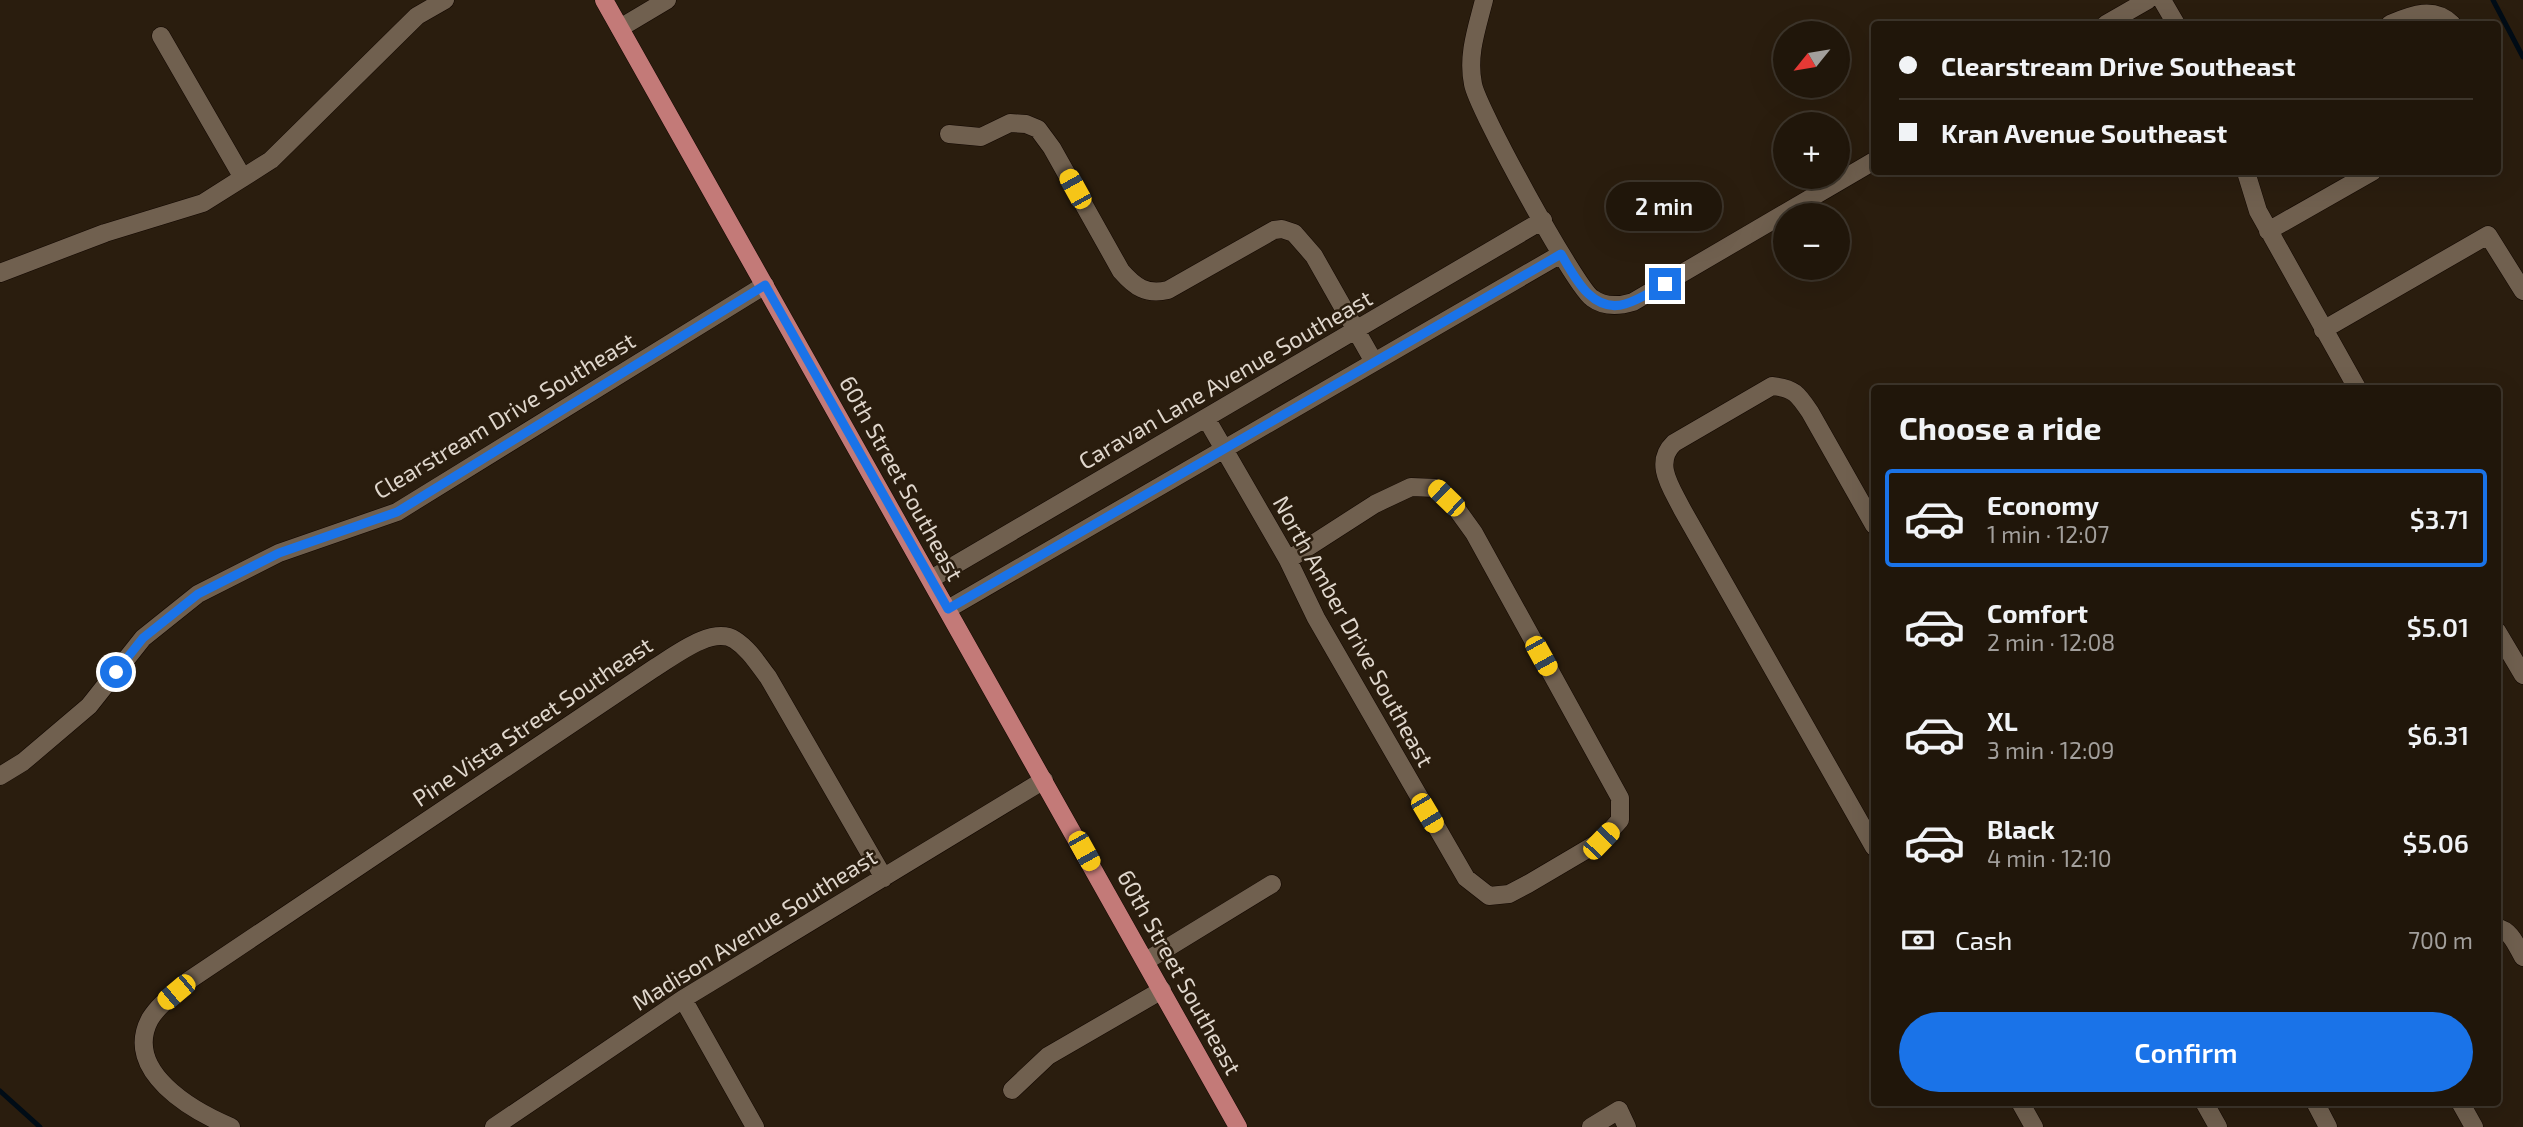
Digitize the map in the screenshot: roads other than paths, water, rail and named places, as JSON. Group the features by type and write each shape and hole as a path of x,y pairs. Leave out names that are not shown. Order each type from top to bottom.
{"main road":[{"name":"60th Street Southeast","path":"604,0 1238,1127"}],"street":[{"path":"0,273 105,233 203,203 271,160 418,16 445,0"},
{"path":"620,27 667,0"},
{"path":"1484,0 1469,61 1473,87 1561,254 1578,283 1592,298 1621,306 1633,302 1871,163"},
{"path":"2111,21 2148,0"},
{"path":"2162,0 2174,21"},
{"path":"2399,21 2424,13 2437,13 2448,21"},
{"path":"162,36 243,178"},
{"path":"949,134 981,137 1010,123 1026,124 1038,129 1052,148 1121,271 1132,284 1143,291 1156,293 1168,289 1274,230 1294,233 1314,256 1374,362"},
{"path":"2247,175 2258,211 2268,231 2355,385"},
{"path":"2268,231 2367,175"},
{"name":"Caravan Lane Avenue Southeast","path":"931,579 1543,220"},
{"path":"2323,330 2488,235 2523,290"},
{"path":"948,609 1561,254"},
{"name":"Clearstream Drive Southeast","path":"0,776 23,762 89,706 143,638 198,594 279,553 397,512 765,285"},
{"path":"1871,519 1810,412 1800,397 1789,388 1772,386 1674,443 1665,452 1663,461 1667,476 1682,509 1871,842"},
{"name":"North Amber Drive Southeast","path":"1206,418 1288,560 1316,618 1466,878 1489,896 1508,894 1601,841 1620,820 1620,798 1474,533 1456,508 1436,488 1411,487 1375,504 1288,560"},
{"name":"Pine Vista Street Southeast","path":"231,1127 190,1106 156,1077 146,1057 143,1037 150,1019 163,1002 188,981 653,669 709,636 732,637 748,650 768,677 884,878"},
{"path":"2501,638 2523,675"},
{"name":"Madison Avenue Southeast","path":"494,1127 683,999 1044,780"},
{"path":"1146,961 1272,884"},
{"path":"2501,929 2512,937 2523,957"},
{"path":"1012,1090 1048,1056 1162,990"},
{"path":"683,999 755,1127"},
{"path":"2022,1106 2034,1127"},
{"path":"2206,1106 2218,1127"},
{"path":"2317,1106 2328,1127"},
{"path":"2462,1106 2474,1127"},
{"path":"1591,1127 1619,1110 1628,1127"}],"waterway":[{"path":"2493,0 2523,57"},
{"path":"0,1091 40,1127"}]}
